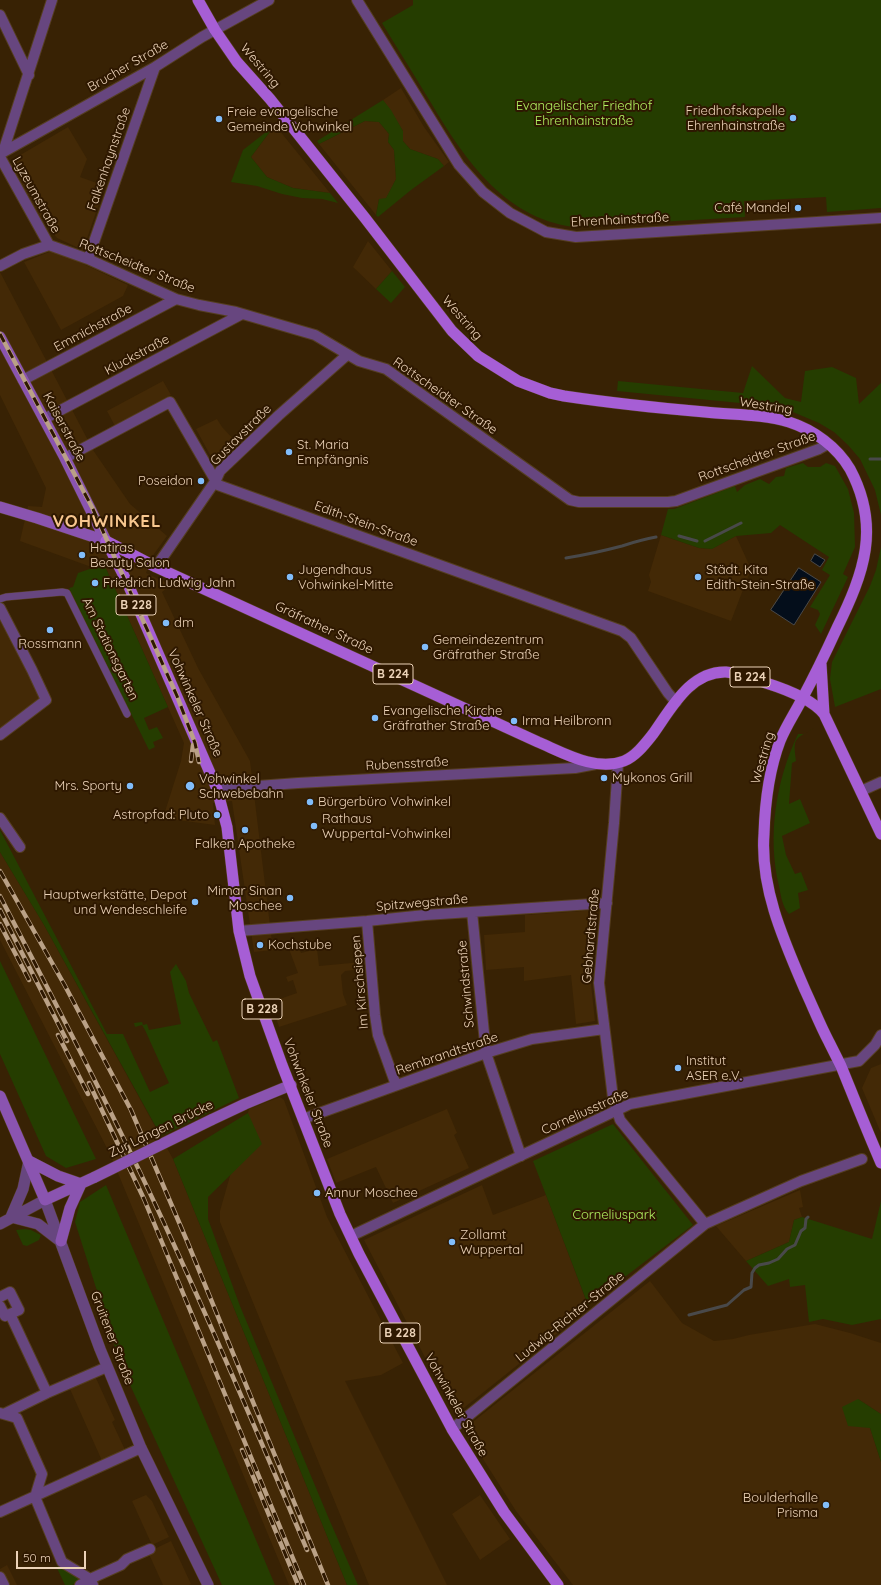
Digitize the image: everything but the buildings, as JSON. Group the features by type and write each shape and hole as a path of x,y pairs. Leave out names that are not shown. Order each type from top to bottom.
{"main road":[{"name":"Westring","path":"198,0 215,30 237,62 270,100 384,242 452,331 478,356 518,381 550,393 594,400 771,418 790,423 814,433 828,444 847,464 856,478 863,496 869,524 868,544 864,567 861,578 821,662 780,740 770,773 763,854 770,898 775,916 796,968 840,1065 881,1163"},
{"name":"Kaiserstraße","path":"0,337 65,458 104,536"},
{"path":"0,507 104,536"},
{"name":"Vohwinkeler Straße","path":"104,536 127,582 217,789 227,826 239,930 250,976 327,1182 350,1236 452,1429 504,1512 558,1585"},
{"name":"Gräfrather Straße","path":"104,536 156,567 574,758 598,764 618,763 626,760 639,750 676,702 696,680 709,674 725,672 749,677 771,684 818,706 824,714 881,834"},
{"path":"821,662 824,714"},
{"name":"Zur Langen Brücke","path":"45,1200 81,1184 244,1104 291,1085"},
{"name":"Gruitener Straße","path":"0,1096 45,1200"},
{"path":"29,1161 58,1176 81,1184 65,1224 61,1241"}],"street":[{"path":"1,155 29,75 52,0"},
{"name":"Brucher Straße","path":"1,155 269,0"},
{"name":"Ehrenhainstraße","path":"357,0 459,165 483,192 510,213 546,232 576,237 881,218"},
{"path":"0,15 29,75"},
{"name":"Falkenhaynstraße","path":"88,260 155,67"},
{"name":"Lyzeumstraße","path":"1,155 49,245"},
{"path":"0,266 23,254 49,245"},
{"name":"Rottscheidter Straße","path":"49,245 88,260 176,299 242,314 315,335 331,343 346,355 359,361 386,369 570,500 579,502 676,501 828,444"},
{"name":"Emmichstraße","path":"23,380 176,299"},
{"name":"Kluckstraße","path":"44,419 242,314"},
{"name":"Gustavstraße","path":"156,567 216,480 220,471 255,436 346,355"},
{"name":"Edith-Stein-Straße","path":"65,458 170,402 218,485 622,631 631,638 668,693 676,702"},
{"name":"Am Stationsgarten","path":"0,599 6,597 54,592 67,593 127,714"},
{"path":"0,608 36,676 46,700 0,735"},
{"name":"Gebhardtstraße","path":"617,1111 612,1098 599,983 618,763"},
{"name":"Rubensstraße","path":"217,789 306,782 575,768 598,764"},
{"path":"861,791 881,782"},
{"path":"0,818 20,847"},
{"name":"Spitzwegstraße","path":"239,930 607,903"},
{"name":"Schwindstraße","path":"472,912 486,1054 521,1156"},
{"name":"Im Kirschsiepen","path":"367,921 374,1015 378,1035 396,1085"},
{"name":"Rembrandtstraße","path":"303,1119 396,1085 532,1039 604,1029"},
{"name":"Corneliusstraße","path":"350,1236 630,1104 859,1061 878,1046 881,1035"},
{"path":"617,1111 620,1120 705,1224"},
{"name":"Ludwig-Richter-Straße","path":"452,1429 705,1224 801,1181 862,1159"},
{"path":"11,1217 23,1189 29,1161"},
{"path":"0,1224 45,1200"},
{"name":"Gruitener Straße","path":"45,1200 107,1367 141,1448 205,1584"},
{"path":"11,1217 38,1224 61,1241"},
{"path":"0,1297 10,1292 19,1310 5,1316 0,1306"},
{"path":"10,1314 47,1393"},
{"path":"2,1414 107,1367"},
{"path":"2,1414 17,1418 42,1474 35,1497 62,1562 91,1581"},
{"path":"0,1512 141,1448"},
{"path":"80,1585 91,1581 121,1565 127,1559 150,1549"},
{"path":"0,1577 4,1585"}],"shaded area":[{"path":"401,88 424,127 449,162 444,166 438,159 410,149 403,141 403,131 383,100"},
{"path":"365,121 379,122 389,134 388,142 394,150 396,179 386,199 379,199 376,215 319,144"},
{"path":"275,125 330,193 293,188 267,177 251,157"},
{"path":"68,127 87,159 80,177 105,186 83,250 57,238 43,221 14,169 13,164 17,157"},
{"path":"368,241 392,271 376,289 353,267"},
{"path":"54,250 128,285 123,296 61,330 24,262"},
{"path":"0,272 93,450 130,504 167,536 154,554 146,573 171,585 162,592 198,668 250,761 273,950 254,952 232,801 213,803 215,825 163,818 181,761 184,743 104,564 94,568 20,541 28,506 42,507 46,488 0,395"},
{"path":"163,381 171,395 115,426 107,411"},
{"path":"217,419 222,427 237,443 217,464 215,464 196,429"},
{"name":"Städt. Kita Edith-Stein-Straße","path":"661,535 699,548 711,549 736,536 751,569 731,621 648,591 651,582 649,575"},
{"path":"0,616 42,700 0,731"},
{"path":"0,852 44,925 173,1159 347,1585 289,1585 110,1154 0,940"},
{"path":"598,910 591,984 595,1021 576,1024 571,975 524,981 524,967 486,970 484,935 525,932 525,915"},
{"path":"299,948 301,953 317,949 319,966 362,962 363,969 345,971 341,975 343,994 347,1005 279,1027 271,1002 297,993 293,980 288,982 286,977 298,973 289,949"},
{"path":"881,1064 881,1133 862,1088 871,1068"},
{"path":"280,1097 284,1100 327,1217 403,1363 381,1375 345,1381 447,1585 369,1585 220,1222 220,1211 249,1109"},
{"path":"447,1109 457,1133 454,1135 469,1168 393,1203 376,1167 336,1183 327,1159"},
{"path":"482,1185 493,1215 546,1195 589,1308 455,1415 364,1240"},
{"path":"800,1190 803,1207 799,1208 802,1217 794,1220 789,1242 746,1261 716,1226"},
{"path":"650,1281 682,1323 714,1341 815,1324 881,1343 881,1414 858,1399 870,1428 881,1462 881,1585 573,1585 516,1511 464,1429"},
{"path":"95,1376 115,1420 112,1422 126,1452 103,1463 70,1389"},
{"path":"146,1495 152,1501 169,1537 152,1545 132,1501"},
{"path":"480,1495 510,1539 480,1560 452,1514"},
{"path":"171,1541 191,1584 189,1585 163,1585 148,1552"},
{"path":"7,1565 17,1585 0,1585 0,1569"}],"green space":[{"name":"Evangelischer Friedhof Ehrenhainstraße","path":"413,0 881,0 881,208 827,212 826,197 744,201 745,217 574,227 548,221 526,211 505,197 470,161 441,120 382,23 413,5"},
{"path":"383,100 391,110 403,131 403,141 410,149 438,159 444,166 378,217 376,215 379,199 386,198 396,179 394,150 388,142 389,134 379,122 365,121 319,144 317,141"},
{"path":"275,125 251,157 267,177 293,188 330,193 338,203 322,199 302,198 282,194 257,186 231,182 243,150"},
{"path":"392,271 405,287 391,303 376,289"},
{"path":"752,366 785,398 801,402 805,371 832,367 856,378 859,404 881,383 881,515 875,490 860,459 834,432 819,423 781,407 617,391 618,381 743,393"},
{"path":"803,463 808,467 820,467 826,463 835,466 848,489 854,513 855,547 843,574 848,577 821,634 815,625 820,614 818,610 810,607 830,575 822,570 829,557 780,525 771,533 736,536 712,549 699,548 661,535 668,509 674,509 735,486 737,492 745,485 760,479 769,484 776,477 784,476 786,468"},
{"path":"881,547 881,689 835,707 830,679 832,662 870,586 876,570"},
{"path":"104,564 168,707 144,718 149,730 157,727 163,738 153,742 155,747 149,750 69,588 73,587 78,573"},
{"path":"798,734 804,734 796,740 795,743 796,761 792,763 789,804 800,799 810,823 782,836 786,855 795,874 801,872 808,890 798,893 800,908 789,914 782,901 775,867 774,828 779,789 784,770"},
{"path":"0,830 107,1034 123,1034 150,1092 169,1083 145,1030 142,1025 135,1027 134,1023 142,1022 143,1025 147,1024 149,1030 181,1024 170,972 176,964 186,981 189,993 213,1042 217,1040 239,1098 161,1136 44,925 0,852"},
{"path":"0,961 96,1159 66,1168 46,1156 0,1054"},
{"path":"248,1113 262,1144 208,1197 208,1219 240,1306 358,1585 347,1585 173,1159"},
{"name":"Corneliuspark","path":"613,1124 693,1225 588,1305 533,1161"},
{"path":"106,1185 275,1585 222,1585 120,1363 75,1222 80,1202"},
{"path":"881,1201 881,1319 852,1325 823,1319 809,1322 805,1285 790,1287 789,1279 768,1286 746,1261 789,1242 794,1220 802,1217 872,1239"},
{"path":"25,1229 41,1235 39,1240 27,1246 23,1245 16,1230"},
{"path":"858,1399 881,1414 881,1462 870,1428 848,1426 842,1407"},
{"path":"56,1566 79,1577 81,1581 72,1585 65,1585"}],"water":[{"path":"815,554 825,560 820,567 811,561"},
{"path":"799,568 821,582 794,625 771,610"}],"waterway":[{"path":"870,459 881,459"},
{"path":"705,541 741,523"},
{"path":"679,536 697,541"},
{"path":"566,558 656,537"},
{"path":"689,1315 727,1305 744,1290 751,1287 752,1273 755,1268 759,1265 778,1259 787,1249 795,1245 801,1231 805,1228 806,1219 808,1217"}],"railway":[{"path":"0,334 93,509 177,696 195,743 199,762"},
{"path":"191,761 193,745"},
{"path":"0,871 64,984 131,1110 187,1241 328,1585"},
{"path":"0,896 90,1070 133,1158 226,1360 307,1550"},
{"path":"0,910 67,1041"},
{"path":"0,924 29,980"},
{"path":"58,1035 88,1094"},
{"path":"89,1083 144,1199 304,1585"},
{"path":"242,1450 298,1585"}],"place":[{"name":"Friedhofskapelle Ehrenhainstraße","path":"793,118"},
{"name":"Freie evangelische Gemeinde Vohwinkel","path":"219,119"},
{"name":"Café Mandel","path":"798,208"},
{"name":"St. Maria Empfängnis","path":"289,452"},
{"name":"Poseidon","path":"201,481"},
{"name":"Hatiras Beauty Salon","path":"82,555"},
{"name":"Jugendhaus Vohwinkel-Mitte","path":"290,577"},
{"name":"Städt. Kita Edith-Stein-Straße","path":"698,577"},
{"name":"Friedrich Ludwig Jahn","path":"95,583"},
{"name":"dm","path":"166,623"},
{"name":"Rossmann","path":"50,630"},
{"name":"Gemeindezentrum Gräfrather Straße","path":"425,647"},
{"name":"Evangelische Kirche Gräfrather Straße","path":"375,718"},
{"name":"Irma Heilbronn","path":"514,721"},
{"name":"Mykonos Grill","path":"604,778"},
{"name":"Mrs. Sporty","path":"130,786"},
{"name":"Vohwinkel Schwebebahn","path":"190,786"},
{"name":"Bürgerbüro Vohwinkel","path":"310,802"},
{"name":"Astropfad: Pluto","path":"217,815"},
{"name":"Rathaus Wuppertal-Vohwinkel","path":"314,826"},
{"name":"Falken Apotheke","path":"245,830"},
{"name":"Mimar Sinan Moschee","path":"290,898"},
{"name":"Hauptwerkstätte, Depot und Wendeschleife","path":"195,902"},
{"name":"Kochstube","path":"260,945"},
{"name":"Institut ASER e.V.","path":"678,1068"},
{"name":"Annur Moschee","path":"317,1193"},
{"name":"Zollamt Wuppertal","path":"452,1242"},
{"name":"Boulderhalle Prisma","path":"826,1505"}],"district":[{"name":"VOHWINKEL","path":"107,522"}]}
